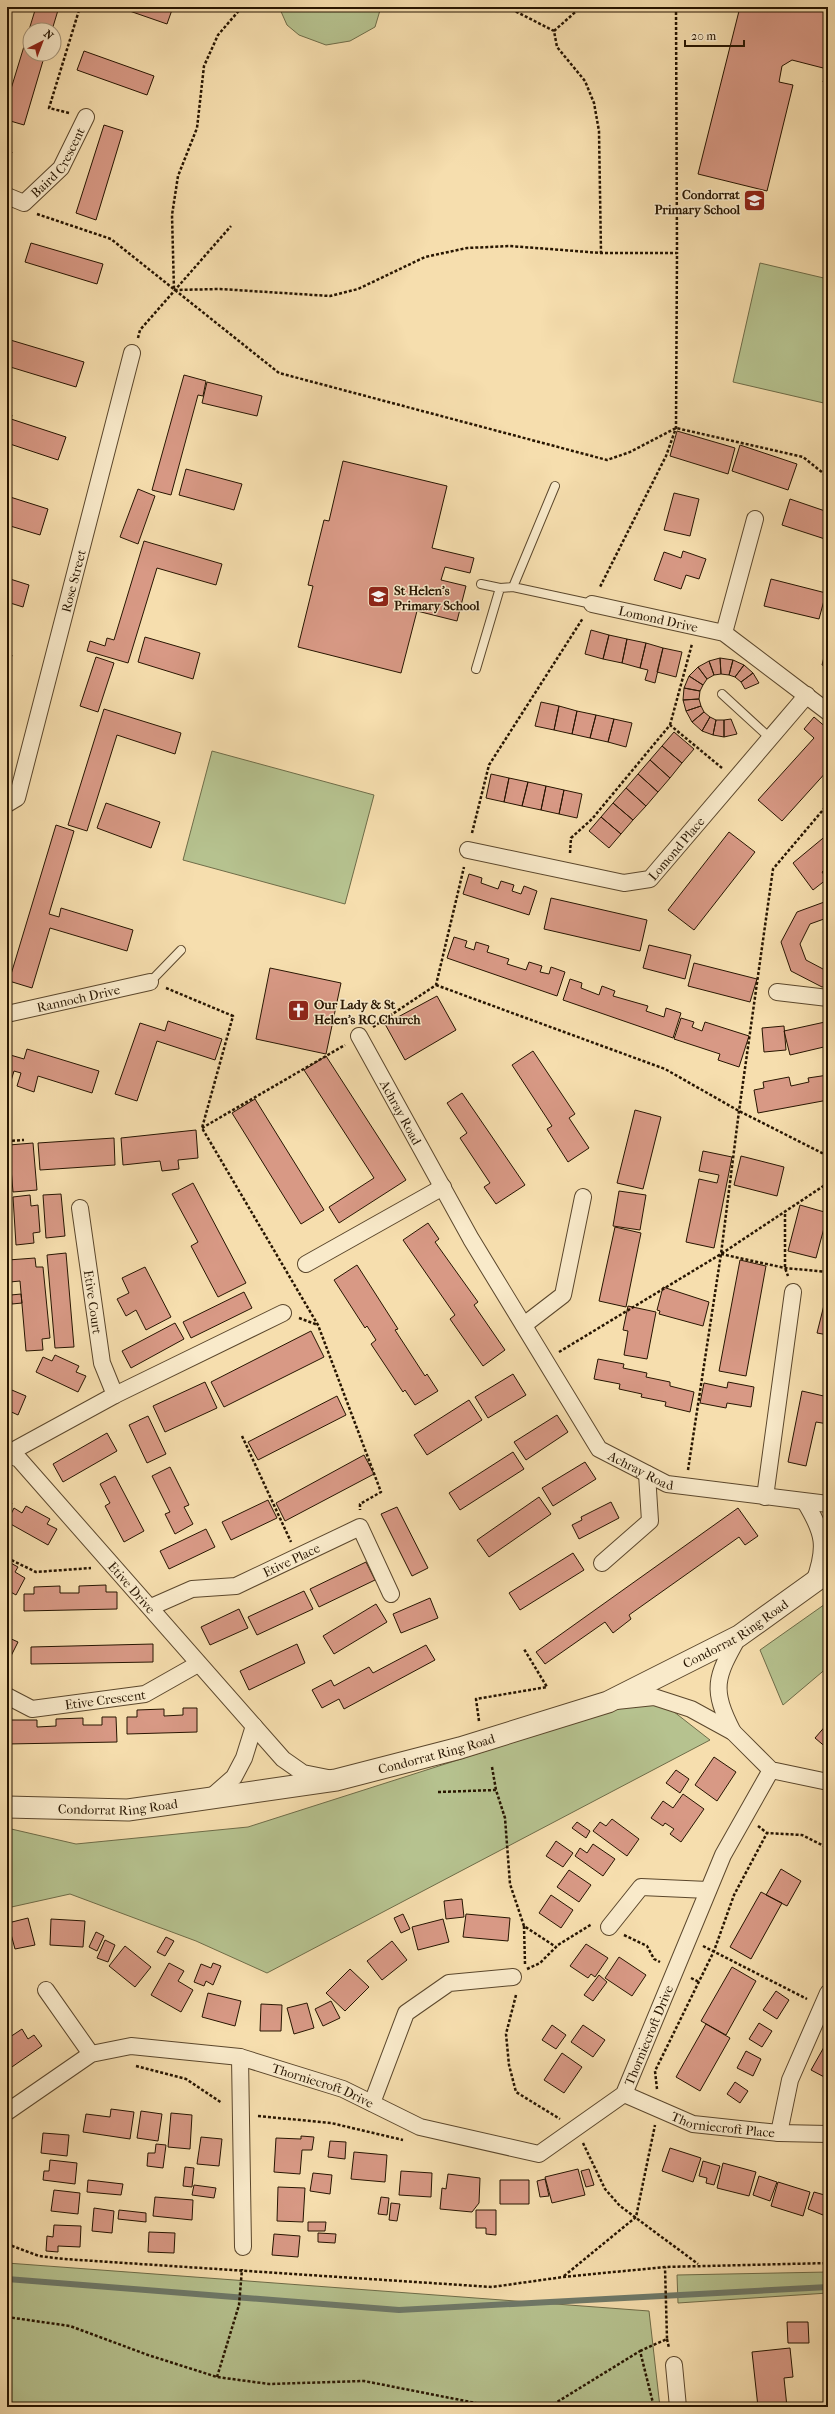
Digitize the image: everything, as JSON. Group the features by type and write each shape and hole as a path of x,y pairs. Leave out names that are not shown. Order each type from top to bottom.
{"street":[{"name":"Baird Crescent","path":"24,203 61,168 86,117"},
{"path":"7,196 24,203"},
{"name":"Rose Street","path":"7,804 17,798 132,353"},
{"path":"724,633 755,518"},
{"name":"Lomond Drive","path":"592,604 724,633 828,712"},
{"name":"Lomond Place","path":"468,850 624,883 650,879 807,695"},
{"name":"Rannoch Drive","path":"7,1014 150,982"},
{"path":"777,992 828,998"},
{"name":"Achray Road","path":"360,1036 471,1239 599,1449 668,1484 828,1504"},
{"path":"306,1264 443,1187"},
{"path":"524,1325 563,1295 583,1197"},
{"name":"Etive Court","path":"80,1208 102,1363 115,1395"},
{"path":"765,1497 793,1292"},
{"path":"7,1454 115,1395 283,1313"},
{"name":"Etive Drive","path":"7,1454 19,1459 151,1608 198,1664 283,1758 303,1772 336,1780"},
{"path":"602,1562 650,1521 647,1474"},
{"path":"805,1502 817,1522 824,1544 821,1577"},
{"path":"360,1527 391,1594"},
{"name":"Etive Place","path":"151,1608 192,1589 236,1586 360,1527"},
{"name":"Condorrat Ring Road","path":"7,1807 128,1810 336,1780 460,1748 608,1702 739,1636 821,1577"},
{"path":"733,1732 721,1708 717,1692 722,1666 739,1636"},
{"name":"Etive Crescent","path":"7,1696 32,1709 145,1694 198,1664"},
{"path":"608,1702 654,1697 691,1709 733,1732 771,1770 828,1782"},
{"path":"209,1799 234,1777 244,1758 254,1726"},
{"name":"Thorniecroft Drive","path":"7,2112 91,2054 132,2046 240,2057 343,2089 420,2127 539,2154 624,2094 723,1856 771,1770"},
{"path":"609,1927 641,1887 708,1890"},
{"path":"372,2103 406,2013 449,1983 519,1978"},
{"path":"46,1990 91,2054"},
{"path":"779,2132 790,2080 825,2000"},
{"path":"240,2057 243,2247"},
{"name":"Thorniecroft Place","path":"624,2094 693,2124 779,2132 828,2134"},
{"path":"674,2365 678,2407"}],"lane":[{"path":"513,588 555,486"},
{"path":"481,584 500,588 513,588 592,604"},
{"path":"476,670 500,588"},
{"path":"722,694 771,739"},
{"path":"150,982 181,950"}],"path":[{"path":"80,7 49,108 86,117"},
{"path":"174,290 172,215 178,176 197,128 204,66 218,35 242,7"},
{"path":"507,7 554,31"},
{"path":"554,31 581,7"},
{"path":"676,7 677,253"},
{"path":"554,31 557,47 585,81 594,103 599,131 601,253"},
{"path":"24,203 37,214 111,239 279,373 606,460 630,452 676,428 803,457 828,477"},
{"path":"132,353 140,330 230,226"},
{"path":"568,872 571,838 592,819 670,725 696,627"},
{"path":"670,725 736,780"},
{"path":"685,1486 721,1254 739,1111 773,869 828,804"},
{"path":"150,982 233,1016 202,1128 318,1325 381,1492 360,1504 360,1527"},
{"path":"436,985 665,1069 739,1111 828,1156"},
{"path":"7,1141 24,1140"},
{"path":"545,1360 721,1254 785,1213 828,1183"},
{"path":"785,1213 785,1268 793,1292"},
{"path":"721,1254 785,1268 828,1272"},
{"path":"242,1436 298,1557"},
{"path":"7,1558 36,1572 114,1566"},
{"path":"479,1721 476,1699 547,1687 524,1649"},
{"path":"492,1767 496,1790 505,1818 510,1884 524,1926 519,1978 506,2034 509,2065 516,2092 576,2128 605,2189 620,2206 698,2265"},
{"path":"438,1792 496,1790"},
{"path":"745,1815 767,1833 802,1835 827,1847 828,1841"},
{"path":"563,2277 636,2217 658,2108 655,2071 714,1951 734,1895 767,1833"},
{"path":"519,1978 540,1963 556,1947 597,1921 647,1946 654,1959 699,1982"},
{"path":"524,1926 556,1947"},
{"path":"688,1938 825,2000"},
{"path":"135,2066 186,2079 241,2115 331,2123 407,2140"},
{"path":"7,2244 39,2256 64,2259 242,2269 354,2279 492,2287 563,2277 665,2267 828,2263"},
{"path":"217,2377 239,2305 243,2247"},
{"path":"549,2407 640,2351 667,2339 665,2267"},
{"path":"7,2317 70,2326 148,2355 217,2377 269,2384 364,2381 496,2407"},
{"path":"640,2351 654,2407"}],"green space":[{"path":"279,7 381,7 375,27 350,41 326,45 299,35 287,25"},
{"path":"760,263 828,279 828,404 733,382"},
{"path":"212,751 374,795 345,904 183,860"},
{"path":"828,1602 828,1667 783,1705 760,1650"},
{"path":"655,1697 710,1740 267,1973 196,1941 70,1894 7,1908 7,1828 76,1844 248,1827"},
{"path":"7,2263 649,2311 660,2407 7,2407"},
{"path":"828,2272 828,2293 678,2303 677,2275"}],"building":[{"path":"36,7 59,7 54,22 31,22"},
{"path":"118,7 173,7 167,24"},
{"path":"740,7 828,7 828,83 823,82 827,69 792,60 782,66 779,82 793,85 767,191 698,174"},
{"path":"84,51 154,76 147,95 77,70"},
{"path":"22,53 22,62 43,62 24,125 7,120 7,102"},
{"path":"104,125 123,131 96,220 76,213"},
{"path":"7,151 12,152 7,167"},
{"path":"31,243 103,264 97,284 25,262"},
{"path":"7,339 84,362 76,387 7,366"},
{"path":"184,375 206,381 203,396 198,395 171,495 152,490"},
{"path":"207,382 262,396 257,416 202,403"},
{"path":"7,414 12,415 11,419 66,437 58,460 7,443"},
{"path":"677,431 735,448 728,474 670,456"},
{"path":"740,445 797,464 788,490 732,471"},
{"path":"343,461 447,486 432,548 474,558 470,573 445,567 441,580 466,586 457,621 417,611 401,673 298,647 313,586 308,585 324,520 329,521"},
{"path":"186,469 242,484 234,510 179,495"},
{"path":"138,489 155,496 138,544 120,537"},
{"path":"674,493 699,499 690,536 664,530"},
{"path":"7,496 48,509 40,535 7,525"},
{"path":"790,499 828,512 828,540 782,525"},
{"path":"144,541 222,564 216,585 157,568 128,663 87,651 90,641 105,646 107,638 114,640"},
{"path":"683,551 706,559 699,579 686,575 681,589 654,580 664,552 681,558"},
{"path":"7,578 29,585 23,607 7,602"},
{"path":"771,579 826,593 819,619 764,606"},
{"path":"591,630 609,635 603,659 585,654"},
{"path":"609,635 627,639 622,663 603,659"},
{"path":"145,637 200,653 193,679 138,662"},
{"path":"627,639 646,643 640,668 622,663"},
{"path":"828,641 828,667 822,665"},
{"path":"646,643 663,648 655,683 645,680 648,670 640,668"},
{"path":"663,648 682,652 676,677 657,672"},
{"path":"7,654 12,655 7,674"},
{"path":"96,657 114,663 98,712 80,706"},
{"path":"720,658 733,660 729,675 721,674"},
{"path":"720,658 721,674 714,675 709,661"},
{"path":"733,660 744,665 735,677 729,675"},
{"path":"709,661 714,675 707,679 698,667"},
{"path":"744,665 753,673 741,682 735,677"},
{"path":"698,667 707,679 703,685 689,676"},
{"path":"753,673 759,683 745,689 741,682"},
{"path":"689,676 703,685 700,691 684,688"},
{"path":"684,688 700,691 699,699 683,700"},
{"path":"699,699 701,706 686,711 683,700"},
{"path":"541,702 559,706 554,730 535,726"},
{"path":"559,706 577,711 572,734 554,730"},
{"path":"701,706 704,712 692,722 686,711"},
{"path":"104,709 181,733 175,754 117,735 87,831 68,825"},
{"path":"577,711 596,715 590,738 572,734"},
{"path":"704,712 710,717 702,731 692,722"},
{"path":"596,715 614,719 608,742 590,738"},
{"path":"710,717 716,720 713,735 702,731"},
{"path":"814,717 828,729 828,770 782,821 758,800 814,738 804,729"},
{"path":"614,719 632,723 626,747 608,742"},
{"path":"731,719 737,734 724,737 724,720"},
{"path":"716,720 724,720 724,737 713,735"},
{"path":"674,732 694,749 682,763 662,746"},
{"path":"662,746 682,763 670,778 650,760"},
{"path":"650,760 670,778 658,792 638,774"},
{"path":"491,774 509,778 504,802 486,798"},
{"path":"638,774 658,792 646,806 626,788"},
{"path":"509,778 528,782 522,806 504,802"},
{"path":"528,782 546,786 541,810 522,806"},
{"path":"546,786 564,790 559,814 541,810"},
{"path":"626,788 646,806 633,820 613,803"},
{"path":"564,790 582,794 577,818 559,814"},
{"path":"106,803 160,822 151,848 97,828"},
{"path":"613,803 633,820 621,834 601,817"},
{"path":"601,817 621,834 609,848 589,831"},
{"path":"56,825 74,831 49,914 59,917 61,908 133,930 127,951 50,928 32,988 9,981"},
{"path":"729,832 755,852 694,930 668,910"},
{"path":"828,834 828,867 822,872 827,879 813,890 793,863"},
{"path":"469,874 482,878 481,883 498,889 501,881 514,885 512,891 521,894 524,886 537,891 529,915 463,894"},
{"path":"551,898 647,920 640,951 544,929"},
{"path":"827,901 828,921 824,919 810,924 800,944 806,960 823,969 828,967 828,985 822,987 791,971 781,942 797,912"},
{"path":"454,937 467,941 465,947 474,950 476,942 489,946 487,952 509,959 507,964 526,970 529,962 542,966 540,972 549,974 551,967 565,972 557,996 447,958"},
{"path":"649,945 691,955 685,979 643,968"},
{"path":"694,963 757,979 750,1002 688,986"},
{"name":"Our Lady & St Helen's RC Church","path":"270,968 341,983 326,1054 256,1039"},
{"path":"570,979 582,983 581,988 599,995 602,986 615,991 613,996 648,1006 646,1011 664,1017 666,1008 681,1013 673,1038 563,1000"},
{"path":"437,996 456,1030 405,1060 385,1024"},
{"path":"681,1018 694,1022 692,1027 702,1031 705,1022 749,1036 739,1067 718,1060 720,1054 674,1039"},
{"path":"168,1021 222,1039 215,1060 157,1041 137,1101 115,1094 140,1023 165,1031"},
{"path":"825,1022 828,1046 790,1055 784,1031"},
{"path":"784,1026 786,1050 764,1052 762,1028"},
{"path":"27,1049 99,1071 92,1093 38,1076 34,1092 17,1086 21,1073 14,1071 7,1094 7,1054 24,1059"},
{"path":"533,1051 575,1114 569,1118 589,1148 568,1162 547,1129 552,1126 512,1065"},
{"path":"326,1056 406,1180 339,1223 329,1207 374,1178 304,1070"},
{"path":"828,1075 828,1100 758,1113 754,1090 764,1088 763,1082 789,1077 791,1086 809,1082 808,1078"},
{"path":"462,1093 525,1185 496,1204 484,1187 490,1183 460,1138 467,1133 447,1103"},
{"path":"255,1099 324,1210 301,1224 232,1113"},
{"path":"635,1110 661,1117 643,1189 617,1183"},
{"path":"196,1130 198,1158 178,1160 179,1169 162,1171 160,1161 123,1165 121,1138"},
{"path":"114,1138 115,1165 40,1170 38,1143"},
{"path":"33,1143 37,1190 13,1192 9,1145"},
{"path":"703,1151 732,1157 714,1248 686,1242 699,1179 717,1183 719,1175 699,1171"},
{"path":"741,1156 784,1167 777,1196 734,1185"},
{"path":"193,1183 246,1283 218,1297 191,1246 198,1242 172,1194"},
{"path":"619,1191 646,1195 640,1230 613,1226"},
{"path":"61,1194 65,1236 46,1238 43,1195"},
{"path":"30,1195 31,1206 38,1205 40,1232 33,1233 34,1243 16,1245 13,1197"},
{"path":"800,1205 828,1213 816,1258 788,1251"},
{"path":"428,1223 439,1239 435,1242 478,1302 474,1305 505,1350 483,1366 450,1319 455,1315 403,1240"},
{"path":"615,1227 641,1233 626,1307 599,1301"},
{"path":"66,1253 74,1347 55,1348 47,1255"},
{"path":"35,1258 36,1267 43,1267 50,1338 42,1339 43,1350 26,1351 20,1281 10,1282 8,1260"},
{"path":"740,1260 766,1266 746,1376 719,1371"},
{"path":"357,1265 398,1329 395,1330 425,1376 427,1374 438,1391 415,1405 405,1390 403,1392 371,1344 376,1340 367,1326 365,1328 334,1280"},
{"path":"145,1267 171,1317 146,1330 136,1310 126,1316 117,1299 129,1293 122,1278"},
{"path":"663,1287 709,1302 703,1326 659,1314 660,1311 657,1310"},
{"path":"244,1292 252,1308 191,1338 183,1322"},
{"path":"21,1294 22,1303 12,1304 11,1295"},
{"path":"824,1305 828,1306 828,1335 817,1333"},
{"path":"628,1306 656,1312 647,1359 624,1355 628,1331 623,1330"},
{"path":"175,1323 184,1339 131,1368 122,1351"},
{"path":"311,1331 324,1357 224,1407 211,1382"},
{"path":"55,1355 79,1366 76,1372 86,1376 78,1392 36,1372 43,1357 52,1361"},
{"path":"598,1359 624,1364 623,1368 647,1373 646,1377 670,1382 670,1386 694,1392 690,1412 665,1406 666,1402 641,1397 642,1394 619,1389 620,1384 594,1379"},
{"path":"513,1374 526,1395 488,1418 475,1397"},
{"path":"205,1382 217,1408 165,1432 153,1406"},
{"path":"728,1382 754,1387 751,1407 727,1403 726,1408 700,1403 704,1383 727,1388"},
{"path":"7,1388 26,1396 18,1415 7,1410"},
{"path":"802,1391 828,1397 828,1424 816,1422 806,1466 788,1462"},
{"path":"337,1396 346,1415 258,1460 248,1442"},
{"path":"469,1400 482,1420 427,1455 414,1435"},
{"path":"557,1415 568,1432 526,1460 514,1442"},
{"path":"148,1416 166,1454 147,1463 129,1425"},
{"path":"107,1433 117,1451 63,1482 53,1464"},
{"path":"513,1452 524,1469 460,1510 449,1493"},
{"path":"364,1455 374,1474 285,1521 276,1503"},
{"path":"585,1462 596,1479 553,1506 542,1488"},
{"path":"170,1467 189,1505 184,1507 193,1524 175,1534 165,1514 170,1512 152,1476"},
{"path":"115,1476 144,1531 124,1542 105,1506 110,1503 100,1484"},
{"path":"539,1497 551,1514 489,1557 477,1540"},
{"path":"268,1500 277,1518 231,1540 222,1522"},
{"path":"7,1501 12,1503 7,1512"},
{"path":"611,1502 619,1518 579,1539 572,1525 582,1520 581,1517"},
{"path":"26,1506 50,1519 47,1524 57,1529 48,1545 7,1522 14,1508 22,1513"},
{"path":"397,1507 428,1568 412,1576 381,1514"},
{"path":"738,1508 758,1536 745,1545 739,1537 629,1615 631,1619 613,1633 605,1622 545,1664 536,1652"},
{"path":"206,1529 215,1547 169,1569 160,1551"},
{"path":"573,1553 584,1570 520,1610 509,1593"},
{"path":"7,1561 18,1567 15,1572 25,1578 16,1595 7,1590"},
{"path":"366,1562 375,1580 319,1607 310,1589"},
{"path":"106,1585 106,1592 117,1592 117,1609 24,1611 24,1594 34,1594 34,1587 60,1586 60,1593 79,1593 79,1586"},
{"path":"304,1591 313,1609 257,1635 248,1617"},
{"path":"430,1598 438,1618 401,1633 393,1614"},
{"path":"376,1604 387,1622 334,1654 323,1636"},
{"path":"239,1609 248,1628 210,1645 201,1627"},
{"path":"7,1637 18,1642 10,1658 7,1656"},
{"path":"153,1644 153,1662 31,1664 31,1647"},
{"path":"297,1644 305,1663 249,1690 240,1671"},
{"path":"426,1645 435,1660 344,1709 339,1699 322,1708 312,1690 331,1680 334,1686 369,1667 373,1673"},
{"path":"183,1708 197,1708 197,1732 127,1734 127,1717 137,1717 137,1710 164,1709 164,1716 183,1715"},
{"path":"102,1717 116,1717 117,1742 7,1744 7,1728 11,1728 11,1720 37,1720 37,1727 56,1726 56,1719 83,1718 83,1725 102,1725"},
{"path":"828,1723 828,1749 815,1738"},
{"path":"714,1757 736,1772 717,1801 695,1785"},
{"path":"676,1770 689,1779 680,1793 666,1783"},
{"path":"683,1794 704,1809 681,1842 670,1834 674,1829 665,1823 663,1826 651,1818 663,1801 673,1808"},
{"path":"612,1819 639,1839 627,1856 593,1831 600,1822 606,1826"},
{"path":"577,1822 590,1831 586,1838 572,1828"},
{"path":"556,1841 573,1853 563,1867 546,1856"},
{"path":"593,1844 615,1859 603,1876 575,1856 580,1848 587,1853"},
{"path":"781,1869 801,1881 787,1906 766,1895"},
{"path":"569,1870 591,1885 579,1902 557,1887"},
{"path":"761,1892 782,1903 751,1959 730,1947"},
{"path":"551,1895 573,1910 561,1928 539,1913"},
{"path":"462,1899 464,1917 446,1919 444,1901"},
{"path":"403,1914 410,1929 401,1933 394,1918"},
{"path":"466,1914 510,1918 508,1941 463,1937"},
{"path":"28,1918 35,1945 15,1949 8,1923"},
{"path":"51,1919 85,1921 83,1947 50,1945"},
{"path":"443,1919 449,1942 418,1950 412,1927"},
{"path":"96,1932 104,1936 97,1951 89,1947"},
{"path":"166,1937 174,1941 165,1956 157,1952"},
{"path":"105,1940 115,1945 108,1962 97,1958"},
{"path":"392,1941 407,1960 382,1980 367,1961"},
{"path":"586,1944 608,1958 595,1977 591,1974 588,1978 570,1966"},
{"path":"125,1946 151,1967 135,1987 109,1966"},
{"path":"619,1957 646,1975 632,1996 605,1978"},
{"path":"169,1963 184,1971 178,1981 193,1990 181,2012 151,1995"},
{"path":"213,1963 221,1966 213,1985 206,1981 204,1986 194,1982 201,1964 211,1968"},
{"path":"732,1967 756,1981 726,2035 701,2021"},
{"path":"350,1969 369,1987 345,2011 326,1993"},
{"path":"599,1975 607,1982 593,2001 584,1995"},
{"path":"776,1991 789,2000 777,2019 763,2010"},
{"path":"208,1993 241,2001 235,2026 202,2017"},
{"path":"331,2001 340,2018 323,2026 315,2009"},
{"path":"307,2003 314,2028 294,2034 287,2008"},
{"path":"261,2004 282,2005 281,2031 260,2031"},
{"path":"759,2023 772,2031 762,2047 749,2039"},
{"path":"706,2024 730,2038 700,2091 676,2077"},
{"path":"552,2025 566,2035 556,2049 542,2040"},
{"path":"583,2025 605,2040 593,2057 571,2042"},
{"path":"22,2029 28,2039 34,2035 42,2046 9,2069 7,2039"},
{"path":"824,2047 828,2049 828,2079 811,2070"},
{"path":"746,2051 761,2059 753,2076 737,2068"},
{"path":"562,2053 582,2067 564,2093 544,2080"},
{"path":"735,2082 748,2091 740,2103 727,2094"},
{"path":"111,2109 134,2112 130,2139 83,2132 86,2114 110,2117"},
{"path":"141,2111 162,2114 158,2141 137,2138"},
{"path":"171,2113 192,2115 190,2149 168,2147"},
{"path":"43,2133 69,2135 67,2156 41,2153"},
{"path":"301,2136 314,2137 312,2150 302,2150 300,2174 274,2172 276,2138 301,2139"},
{"path":"201,2137 222,2139 219,2166 197,2164"},
{"path":"330,2141 346,2142 345,2159 328,2157"},
{"path":"156,2144 166,2145 163,2168 147,2166 148,2153 155,2153"},
{"path":"670,2148 701,2158 693,2182 662,2171"},
{"path":"354,2152 387,2155 385,2182 351,2179"},
{"path":"50,2160 77,2163 75,2184 43,2180 44,2171 49,2171"},
{"path":"703,2161 720,2166 714,2185 706,2183 707,2178 699,2176"},
{"path":"723,2163 756,2172 749,2196 717,2188"},
{"path":"185,2167 194,2168 192,2187 183,2186"},
{"path":"578,2169 585,2195 552,2203 545,2177"},
{"path":"589,2169 594,2185 586,2187 581,2171"},
{"path":"401,2171 432,2173 431,2197 399,2195"},
{"path":"313,2173 332,2175 330,2194 310,2191"},
{"path":"448,2174 480,2178 479,2203 472,2212 440,2209 442,2188 446,2189"},
{"path":"759,2176 777,2182 770,2201 753,2195"},
{"path":"545,2179 549,2196 540,2197 537,2181"},
{"path":"88,2180 123,2184 121,2195 87,2192"},
{"path":"500,2180 529,2180 529,2204 500,2204"},
{"path":"778,2182 810,2192 803,2216 771,2206"},
{"path":"194,2185 216,2188 214,2198 192,2195"},
{"path":"278,2187 305,2188 303,2222 277,2221"},
{"path":"54,2190 80,2193 78,2214 51,2211"},
{"path":"814,2192 828,2196 823,2215 808,2209"},
{"path":"155,2197 193,2200 192,2220 153,2216"},
{"path":"381,2197 389,2198 387,2215 378,2214"},
{"path":"391,2203 400,2204 397,2221 389,2220"},
{"path":"94,2208 114,2211 112,2233 92,2231"},
{"path":"119,2210 146,2213 146,2222 118,2219"},
{"path":"476,2210 496,2210 496,2235 486,2234 486,2228 476,2228"},
{"path":"308,2222 326,2222 325,2231 308,2231"},
{"path":"54,2225 81,2226 80,2247 58,2246 58,2252 46,2251 47,2236 53,2237"},
{"path":"149,2232 175,2233 174,2253 148,2252"},
{"path":"318,2233 336,2234 335,2243 318,2242"},
{"path":"274,2234 300,2236 298,2257 272,2255"},
{"path":"787,2322 808,2322 809,2343 788,2343"},
{"path":"790,2348 793,2377 784,2378 787,2407 758,2407 752,2352"}],"waterway":[{"path":"7,2279 399,2310 828,2287"}],"place":[{"name":"Condorrat Primary School","path":"755,201"},
{"name":"St Helen's Primary School","path":"378,597"},
{"name":"Our Lady & St Helen's RC Church","path":"298,1011"}]}
